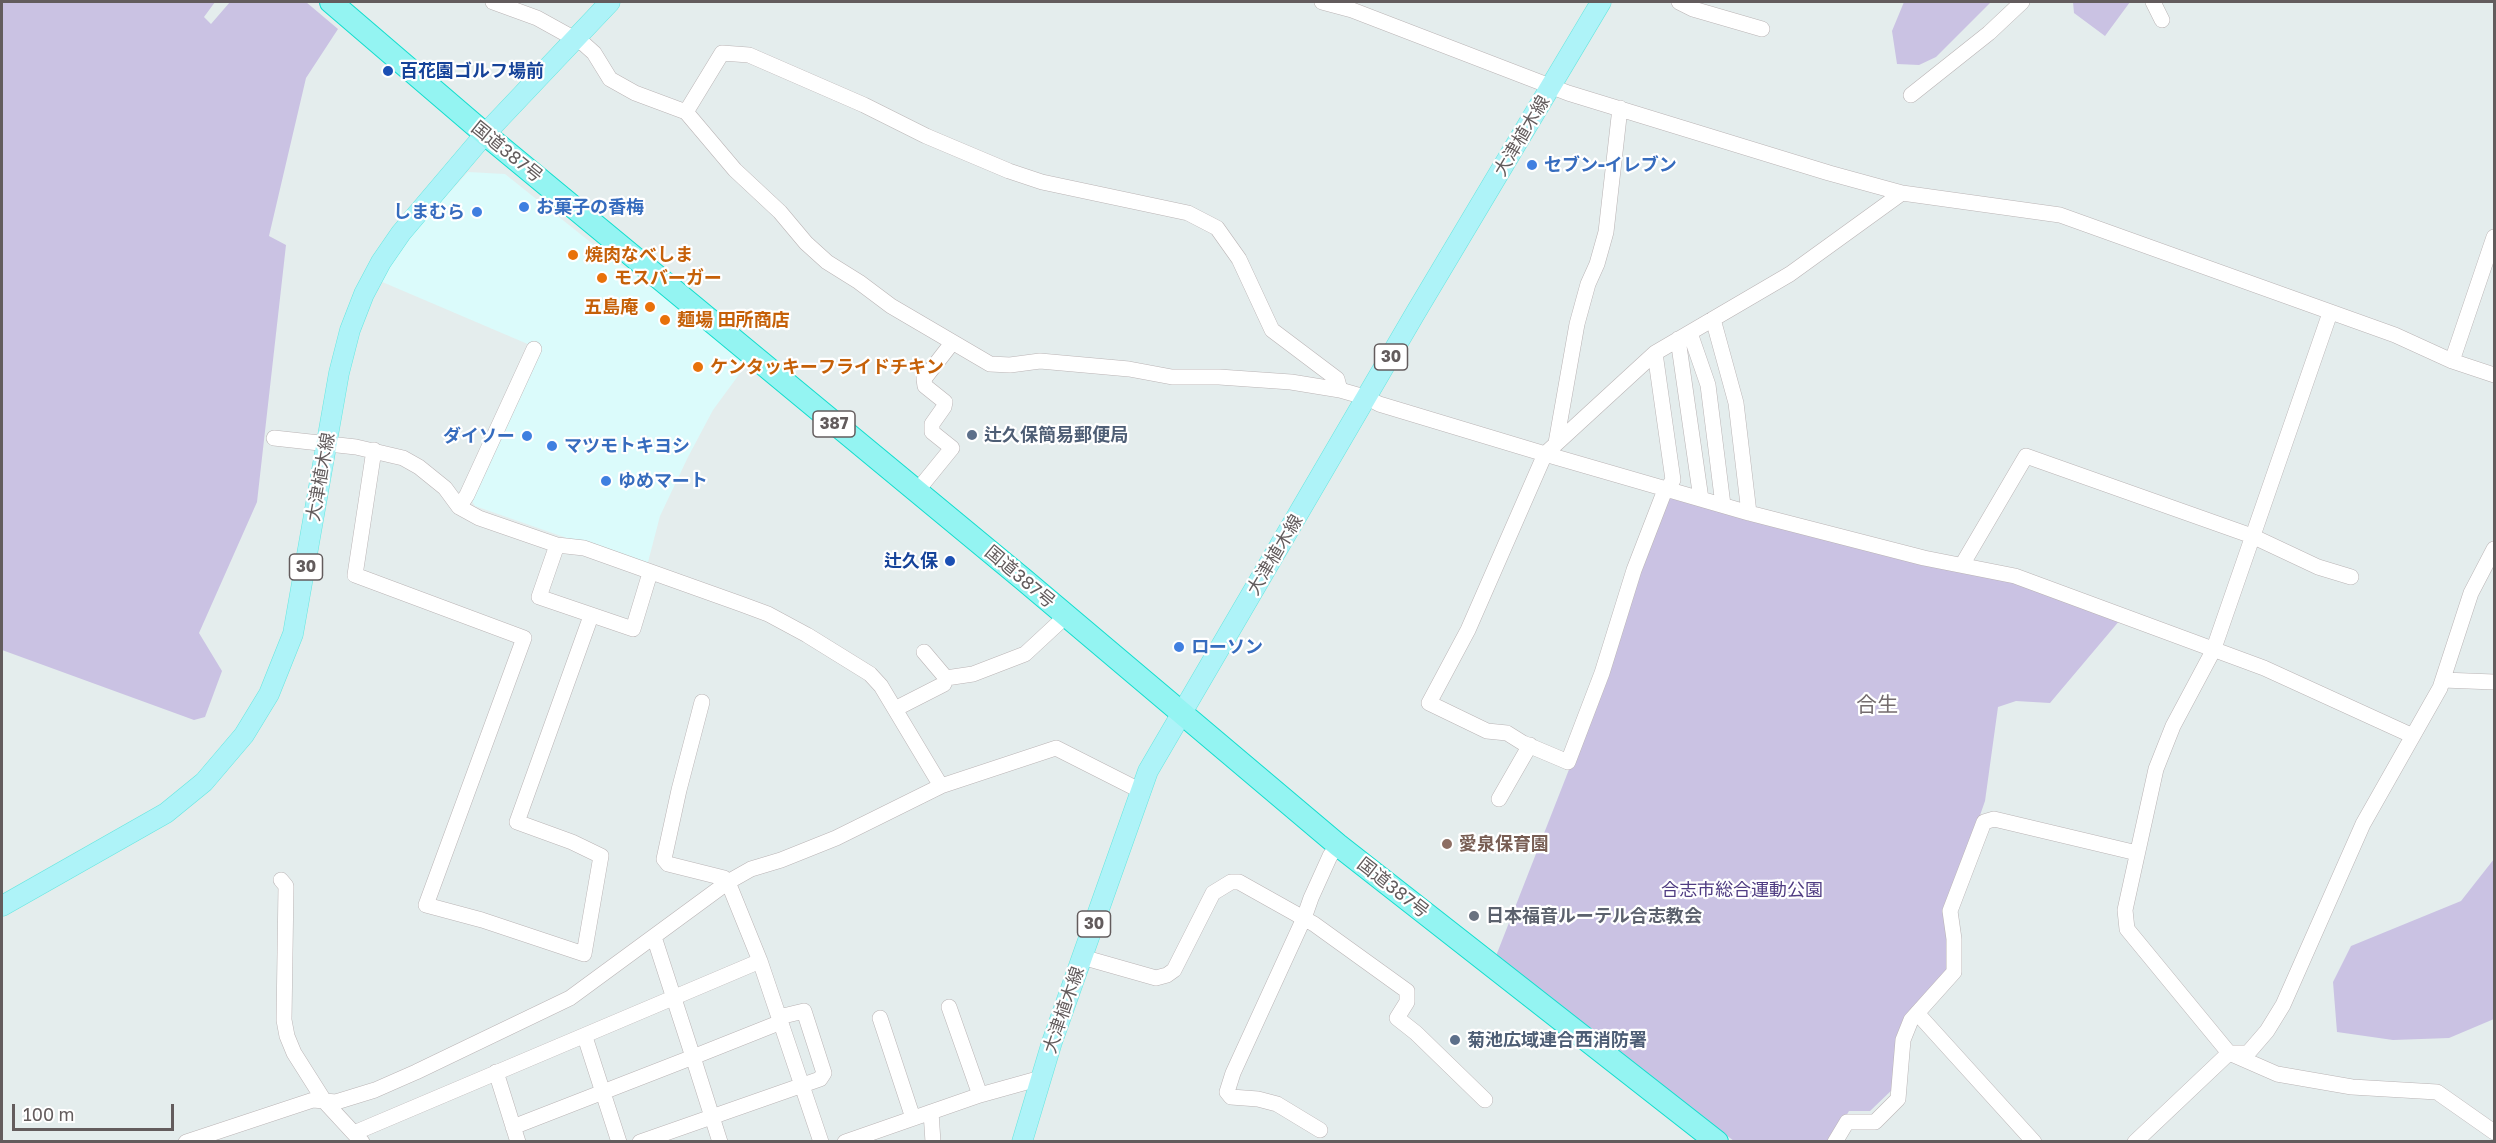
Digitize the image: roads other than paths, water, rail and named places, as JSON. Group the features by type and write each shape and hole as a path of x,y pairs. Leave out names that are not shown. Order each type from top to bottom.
{"highway":[{"name":"国道387号","path":"331,2 485,134 917,491 1338,845 1711,1140"}],"main road":[{"name":"大津植木線","path":"2,906 166,813 204,782 244,735 268,694 293,634 346,345 356,313 373,277 401,232 485,134 610,2"},
{"name":"大津植木線","path":"1022,1142 1082,957 1148,771 1368,398 1416,312 1601,2"}],"street":[{"path":"493,2 537,18 576,39 594,54 610,79 634,93 673,105 686,112 735,170 780,212 806,243 827,262 891,306 990,364 1040,362 1081,364 1129,369 1172,378 1219,377 1291,382 1340,390 1368,398 1379,404 1550,449 1667,490 1749,513 1924,558 2014,576 2264,668 2413,736"},
{"path":"1323,2 1352,10 1551,87 1829,173 1902,193 2060,215 2395,335 2452,361 2494,375"},
{"path":"1679,2 1693,9 1762,29"},
{"path":"1911,95 1989,33 2022,2"},
{"path":"2153,2 2162,20"},
{"path":"686,112 722,53 749,55 864,105 926,136 1009,171 1042,182 1188,213 1217,228 1239,260 1272,330 1337,379 1340,390"},
{"path":"1620,108 1606,232 1577,324 1550,449 1468,630 1429,703 1487,731 1507,733 1568,762 1602,673 1634,570 1663,495 1673,480 1655,353"},
{"path":"1550,449 1655,353 1790,274 1902,193"},
{"path":"2452,361 2494,237"},
{"path":"2330,313 2213,651 2173,726 2156,769 2125,910 2127,929 2229,1053 2277,1074 2352,1087 2437,1092 2494,1132"},
{"path":"1713,319 1736,403 1749,513"},
{"path":"1684,336 1701,499"},
{"path":"1684,336 1708,386 1723,505"},
{"path":"917,491 952,448 932,432 932,424 945,402 926,386 924,380 951,343"},
{"path":"459,507 467,495 534,349"},
{"path":"274,438 374,450 403,458 419,467 445,488 459,507 479,518 557,545 584,548 759,611 787,625 870,674 881,686 941,786"},
{"path":"374,450 355,575 524,638 426,905 482,920 584,954 601,856 572,842 517,822 591,616"},
{"path":"1962,565 2026,456 2252,536 2318,567 2351,578"},
{"path":"557,545 538,597 633,629 650,573"},
{"path":"2135,1142 2229,1053 2248,1053 2267,1031 2283,1005 2363,824 2443,680 2471,593 2494,549"},
{"path":"946,678 973,674 1025,654 1066,616"},
{"path":"895,709 945,684 946,678 924,652"},
{"path":"2443,680 2494,682"},
{"path":"702,702 664,859 668,864 724,878 728,882 760,961 821,1142"},
{"path":"1497,797 1527,744"},
{"path":"186,1142 313,1100 336,1102 375,1090 570,998 728,882 751,869 781,860 836,838 941,786 1056,748 1141,791"},
{"path":"1835,1142 1847,1122 1875,1122 1898,1099 1903,1040 1911,1020 1954,972 1954,939 1950,911 1984,822 1994,819 2137,853"},
{"path":"1320,1130 1277,1104 1258,1099 1231,1097 1227,1092 1245,1045 1326,866 1338,845"},
{"path":"281,880 286,886 284,1020 287,1036 294,1053 325,1102 358,1137 496,1072 585,1037 760,961"},
{"path":"1082,957 1156,978 1167,975 1174,970 1213,893 1231,882 1246,885 1304,918 1407,991 1407,1002 1397,1018 1416,1033 1485,1100"},
{"path":"654,937 720,1142"},
{"path":"950,1007 980,1095"},
{"path":"496,1072 516,1134 603,1092 804,1011 824,1073 820,1079 711,1115 640,1142"},
{"path":"1917,1013 2034,1142"},
{"path":"880,1018 913,1119"},
{"path":"585,1037 619,1142"},
{"path":"845,1142 980,1095 1041,1078"},
{"path":"931,1112 933,1142"}],"place":[{"name":"百花園ゴルフ場前","path":"388,71"},
{"name":"セブン-イレブン","path":"1532,165"},
{"name":"お菓子の香梅","path":"524,207"},
{"name":"しまむら","path":"477,212"},
{"name":"焼肉なべしま","path":"573,255"},
{"name":"モスバーガー","path":"602,278"},
{"name":"五島庵","path":"650,307"},
{"name":"麺場 田所商店","path":"665,320"},
{"name":"ケンタッキーフライドチキン","path":"698,367"},
{"name":"辻久保簡易郵便局","path":"972,435"},
{"name":"ダイソー","path":"527,436"},
{"name":"マツモトキヨシ","path":"552,446"},
{"name":"ゆめマート","path":"606,481"},
{"name":"辻久保","path":"950,561"},
{"name":"ローソン","path":"1179,647"},
{"name":"愛泉保育園","path":"1447,844"},
{"name":"日本福音ルーテル合志教会","path":"1474,916"},
{"name":"菊池広域連合西消防署","path":"1455,1040"}],"district":[{"name":"合生","path":"1877,705"}],"park label":[{"name":"合志市総合運動公園","path":"1742,890"}]}
